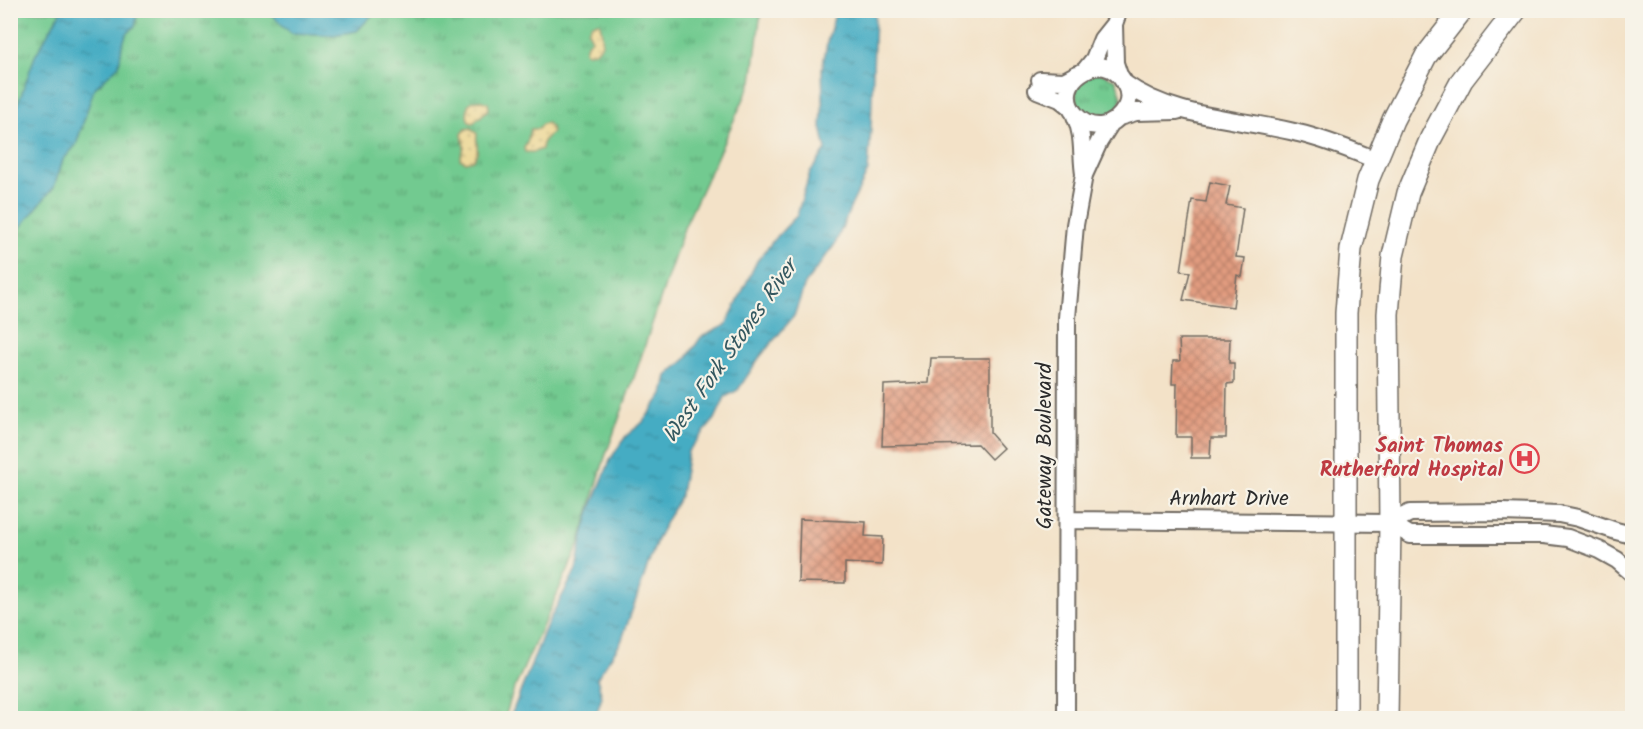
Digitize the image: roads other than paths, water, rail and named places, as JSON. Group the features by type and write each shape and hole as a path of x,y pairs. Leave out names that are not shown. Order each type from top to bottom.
{"main road":[{"path":"1346,718 1346,313 1351,249 1368,180 1393,120 1426,56 1462,10"},
{"path":"1387,718 1390,523 1388,314 1393,256 1408,193 1431,138 1462,80 1516,10"}],"street":[{"path":"1084,175 1080,133 1068,100 1068,89 1094,59 1102,39 1116,17"},
{"path":"1084,175 1099,142 1128,102 1127,87 1115,63 1116,17"},
{"path":"1181,110 1136,112 1100,126 1093,126 1083,123 1072,111 1038,85 1064,81 1092,67 1107,67 1137,93 1181,110 1300,133 1376,160"},
{"name":"Gateway Boulevard","path":"1066,718 1068,318 1075,225 1084,175"},
{"name":"Arnhart Drive","path":"1067,520 1390,523 1410,513 1549,513 1578,518 1632,535"},
{"name":"Arnhart Drive","path":"1390,523 1410,535 1544,535 1568,538 1599,550 1632,573"}],"water":[{"path":"61,11 138,11 135,26 126,35 122,46 119,65 94,89 76,145 63,160 54,187 11,239 11,115 19,101 35,56"},
{"path":"268,11 376,11 357,31 334,35 291,33"},
{"name":"West Fork Stones River","path":"836,11 874,11 875,15 868,171 835,244 805,284 794,316 759,358 738,390 725,397 715,419 688,451 681,494 658,537 621,642 597,678 602,697 595,718 510,718 548,622 576,570 590,511 611,458 626,436 643,422 663,394 667,376 686,359 701,337 726,325 757,261 797,215 810,172 826,150 821,127 822,69"}],"place":[{"name":"Saint Thomas Rutherford Hospital","path":"1524,458"}]}
